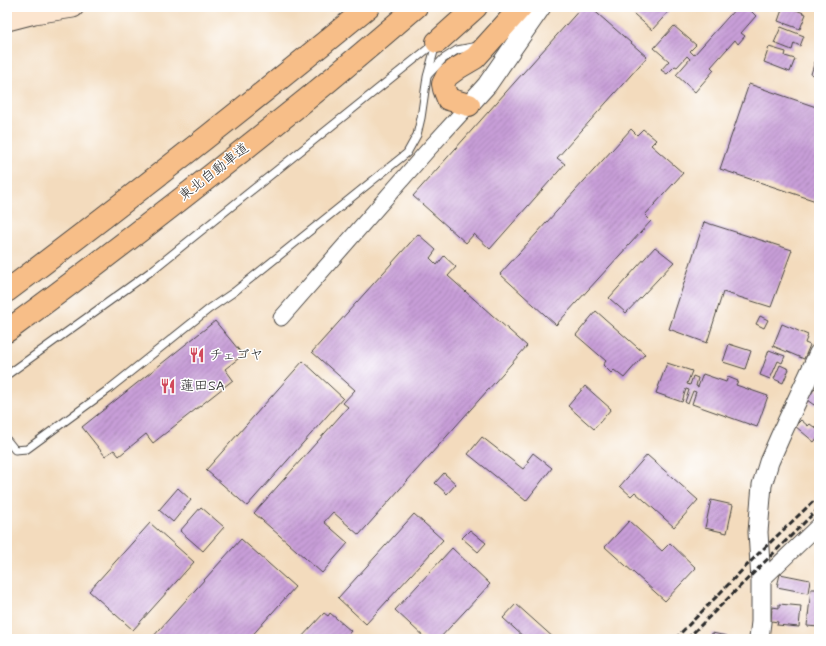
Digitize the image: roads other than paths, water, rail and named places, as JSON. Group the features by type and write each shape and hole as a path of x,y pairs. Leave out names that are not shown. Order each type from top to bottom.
{"highway":[{"path":"7,290 100,222 368,7"},
{"name":"東北自動車道","path":"7,331 81,276 309,98 416,7"},
{"path":"437,42 476,7"},
{"path":"469,105 448,99 444,93 443,84 447,76 475,58 521,7"}],"main road":[{"path":"7,20 34,13 73,7"}],"street":[{"path":"281,318 427,150 487,85 541,7"},
{"path":"759,639 761,622 761,581 758,532 762,485 769,462 780,436 819,353"},
{"path":"761,581 819,525"}],"lane":[{"path":"7,440 15,450 27,449 109,389 209,309 234,292 406,153 417,135 427,77 437,42"},
{"path":"7,375 150,272 437,42"},
{"path":"427,77 443,59 457,50 489,43"}],"railway":[{"path":"675,639 759,553 819,496"},
{"path":"687,639 819,508"}],"place":[{"name":"チェゴヤ","path":"197,355"},
{"name":"蓮田SA","path":"168,386"}]}
